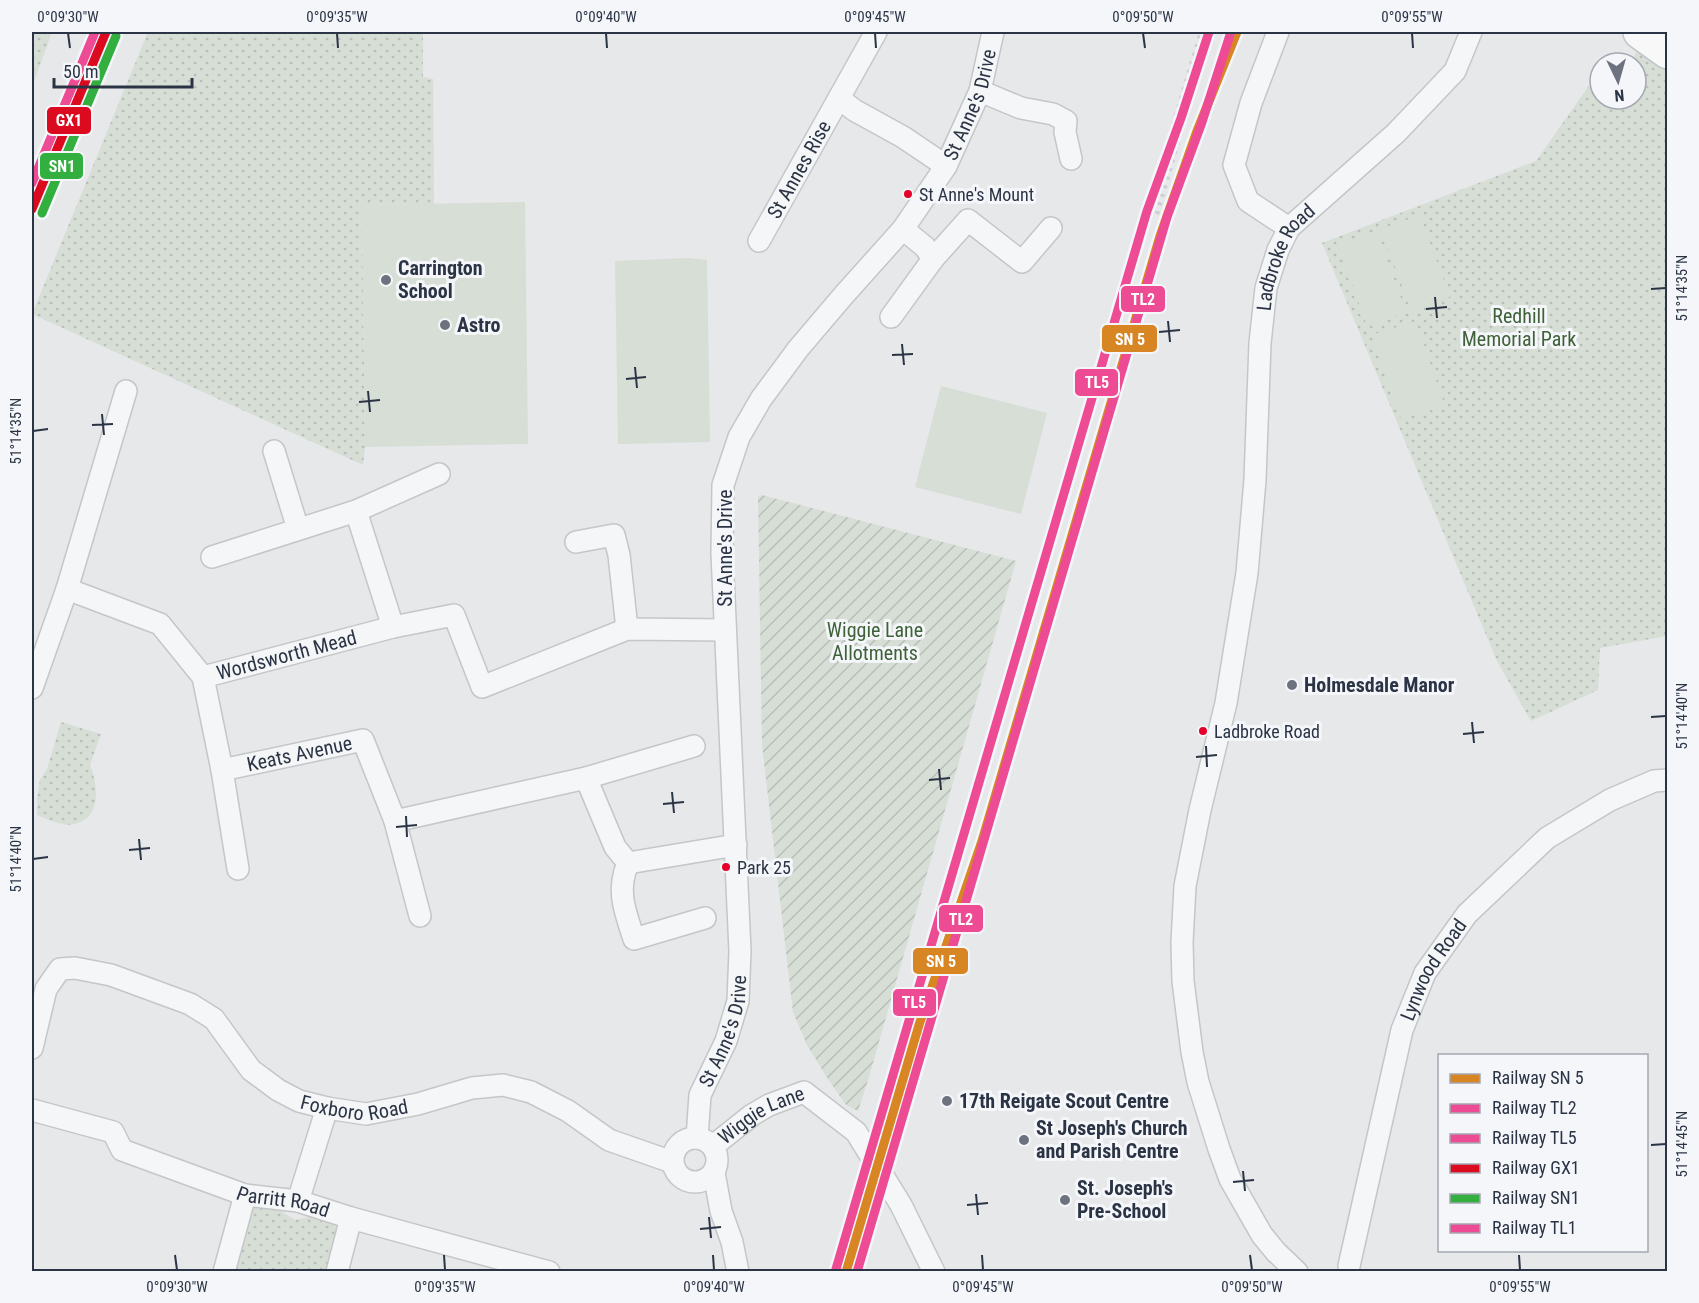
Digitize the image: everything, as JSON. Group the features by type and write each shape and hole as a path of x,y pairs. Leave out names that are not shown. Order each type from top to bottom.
{"main road":[{"path":"1640,32 1668,52"}],"street":[{"name":"St Annes Rise","path":"759,241 876,32"},
{"name":"St Anne's Drive","path":"705,1142 700,1095 726,1041 738,1001 740,951 725,630 723,485 739,436 761,399 798,349 903,230 946,166 980,91 993,32"},
{"path":"1278,32 1251,103 1234,165 1248,201 1289,228"},
{"name":"Ladbroke Road","path":"1293,1271 1262,1235 1230,1179 1215,1140 1192,1052 1183,981 1182,942 1185,886 1200,810 1226,703 1247,573 1255,480 1260,343 1266,288 1278,250 1289,228 1396,133 1455,71 1471,32"},
{"path":"980,91 1022,108 1053,114 1066,122 1065,132 1071,159"},
{"name":"St Annes Rise","path":"839,98 854,110 903,137 946,166"},
{"path":"891,317 933,259 968,220 1022,262 1051,228"},
{"path":"903,230 925,247 933,259"},
{"path":"32,688 67,589 126,391"},
{"path":"274,451 298,529"},
{"path":"212,557 356,511 439,474"},
{"path":"356,511 393,627"},
{"path":"576,542 614,535 619,555 627,629"},
{"name":"Wordsworth Mead","path":"67,589 160,624 203,677 393,627 454,615 482,687 627,629 725,630"},
{"name":"Keats Avenue","path":"203,677 222,770 238,869"},
{"name":"Keats Avenue","path":"222,770 363,740 395,821 420,916"},
{"path":"395,821 586,777 694,746"},
{"path":"586,777 615,847 628,863"},
{"name":"Lynwood Road","path":"1350,1266 1402,1030 1425,973 1467,914 1547,838 1610,800 1654,781 1668,780"},
{"path":"628,863 736,846"},
{"path":"628,863 621,877 623,904 634,939 705,918"},
{"name":"Foxboro Road","path":"32,1048 46,989 60,969 75,968 111,975 190,1004 214,1018 251,1070 278,1090 299,1101 366,1114 418,1104 472,1088 503,1085 531,1092 568,1111 609,1140 672,1162"},
{"name":"Wiggie Lane","path":"705,1142 770,1105 804,1092 856,1132 902,1205 934,1272"},
{"path":"298,1201 327,1108"},
{"name":"Parritt Road","path":"32,1110 113,1132 122,1150 245,1195 298,1201 351,1218 549,1272"},
{"path":"681,1142 705,1142 717,1154 718,1163 714,1173 702,1182 693,1183 685,1181 675,1171 672,1162 673,1154 681,1142"},
{"path":"714,1173 721,1211 732,1242 738,1272"},
{"path":"224,1272 245,1195"},
{"path":"337,1272 351,1218"}],"green space":[{"path":"32,32 52,32 32,87"},
{"path":"148,32 423,32 423,77 433,79 434,204 362,205 365,447 363,465 32,314"},
{"name":"Redhill Memorial Park","path":"1648,54 1667,68 1667,636 1600,648 1598,690 1531,721 1497,661 1322,243 1536,161 1588,87 1588,111 1648,111"},
{"name":"Astro","path":"525,202 528,444 365,447 362,205"},
{"path":"1420,215 1450,297 1411,311 1381,229"},
{"path":"1377,231 1406,312 1367,326 1338,245"},
{"path":"688,258 707,260 710,442 618,444 615,261"},
{"path":"1416,321 1445,406 1401,419 1371,335"},
{"path":"941,386 1047,413 1021,514 915,487"},
{"name":"Wiggie Lane Allotments","path":"762,495 1016,561 858,1111 846,1105 826,1076 807,1045 793,1012 762,745 758,497"},
{"path":"61,722 101,734 90,765 95,782 96,800 89,815 83,821 69,825 37,815 40,780 47,769"},
{"path":"257,1203 272,1205 295,1220 313,1217 333,1223 338,1236 329,1271 231,1272 248,1209"}],"railway":[{"path":"1168,142 1201,32"},
{"path":"1157,214 1210,32"}],"transit line":[{"path":"846,1272 919,1025 982,841 1160,236 1197,131 1237,32"}],"rail line":[{"name":"TL1","path":"32,183 95,32"},
{"name":"GX1","path":"32,209 106,32"},
{"name":"TL5","path":"836,1269 1147,211 1209,32"},
{"name":"TL2","path":"857,1272 1167,217 1201,125 1230,35"},
{"name":"SN1","path":"42,213 116,36"}],"place":[{"name":"St Anne's Mount","path":"908,194"},
{"name":"Carrington School","path":"386,280"},
{"name":"Astro","path":"445,325"},
{"name":"Holmesdale Manor","path":"1292,685"},
{"name":"Ladbroke Road","path":"1203,731"},
{"name":"Park 25","path":"726,867"},
{"name":"17th Reigate Scout Centre","path":"947,1101"},
{"name":"St Joseph's Church and Parish Centre","path":"1024,1140"},
{"name":"St. Joseph's Pre-School","path":"1065,1200"}]}
